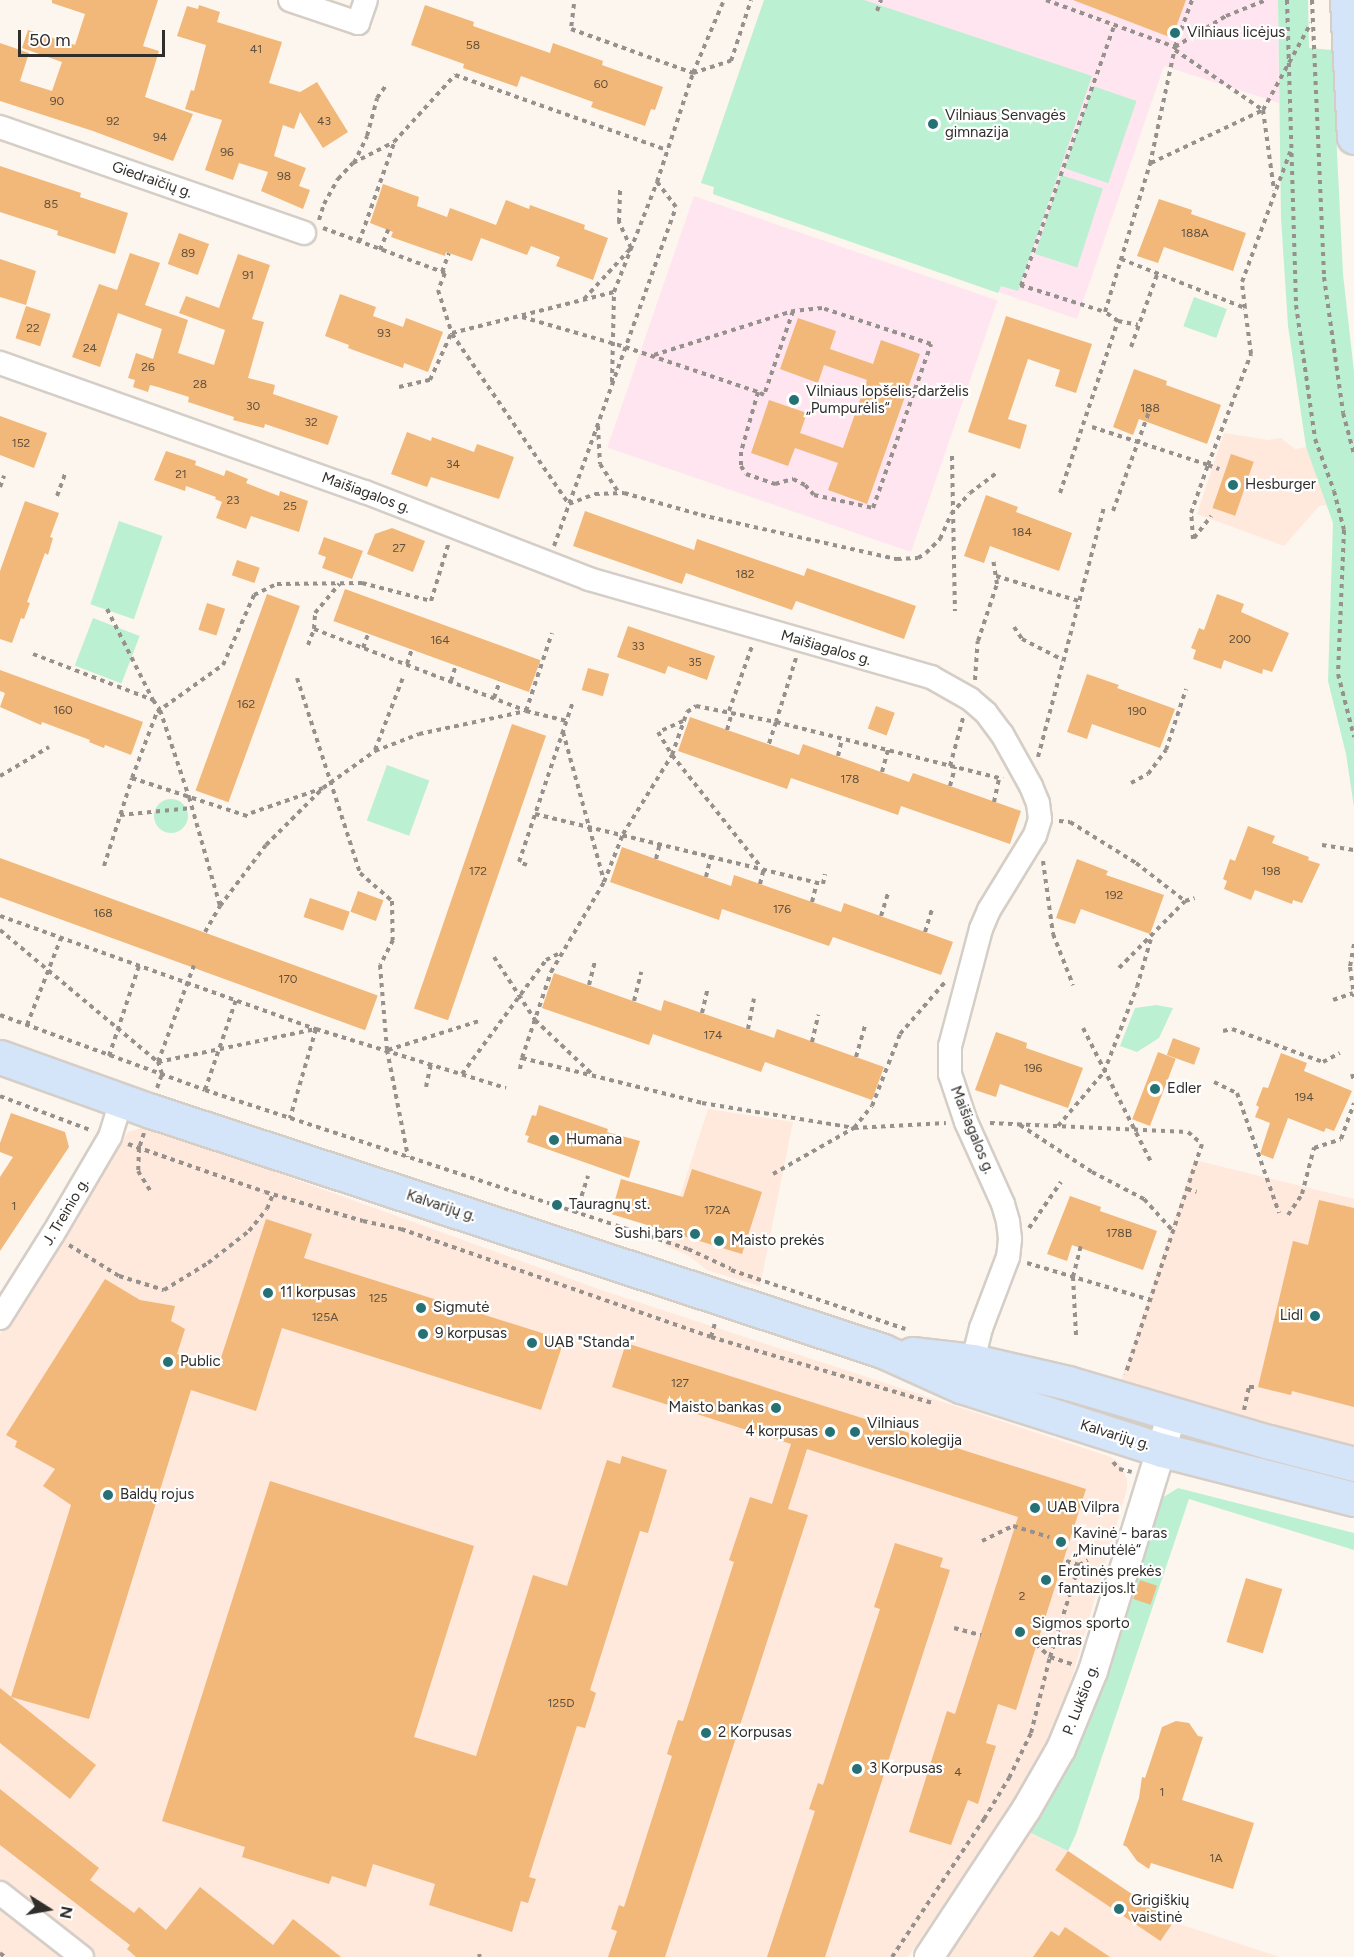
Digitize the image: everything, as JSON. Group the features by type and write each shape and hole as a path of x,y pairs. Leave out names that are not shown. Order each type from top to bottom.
{"main road":[{"path":"1347,0 1354,137"},
{"name":"Kalvarijų g.","path":"0,1057 121,1101 883,1351 961,1386 1157,1464 1354,1499"},
{"name":"Kalvarijų g.","path":"883,1351 973,1361 1068,1383 1354,1464"}],"street":[{"path":"290,0 358,23 366,0"},
{"name":"Giedraičių g.","path":"0,128 304,233"},
{"name":"Maišiagalos g.","path":"0,363 454,526 589,579 931,677 970,699 986,713 1002,734 1031,786 1038,803 1038,827 989,910 981,929 950,1046 950,1074 966,1122 1006,1213 1010,1239 1008,1257 981,1328 973,1361"},
{"name":"J. Treinio g.","path":"0,1318 110,1137 121,1101"},
{"name":"P. Lukšio g.","path":"929,1957 1045,1780 1061,1749 1093,1671 1172,1414"},
{"path":"0,1893 82,1957"}],"path":[{"path":"611,385 614,292 657,182 693,73 724,0"},
{"path":"574,4 571,30 693,73 731,61 751,0"},
{"path":"877,11 881,0"},
{"path":"1046,0 1115,23 1175,49 1263,110"},
{"path":"1105,312 1150,164 1175,49 1192,0"},
{"path":"1175,49 1226,16 1266,0"},
{"path":"1287,0 1293,253 1300,337 1315,439 1334,490 1344,530 1338,674 1354,737"},
{"path":"1312,0 1311,23 1324,277 1343,413 1354,454"},
{"path":"1115,23 1021,286 1105,312 1118,321 1138,326"},
{"path":"1274,191 1263,110 1311,23"},
{"path":"353,163 394,142 455,75 667,150"},
{"path":"385,87 377,98 367,136 353,163 334,188 317,226 445,273 438,290 452,334 569,504"},
{"path":"1150,164 1263,110"},
{"path":"359,242 394,142"},
{"path":"1211,516 1193,539 1191,513 1251,354 1242,282 1291,149"},
{"path":"548,562 676,207 657,182"},
{"path":"620,188 619,222 631,248"},
{"path":"380,250 388,230"},
{"path":"584,300 631,248"},
{"path":"442,272 449,253"},
{"path":"1121,259 1245,308"},
{"path":"1131,347 1158,272"},
{"path":"399,387 429,380 452,334 614,292"},
{"path":"652,356 793,311 822,308 931,344 873,508 814,495 805,485 793,479 775,484 746,474 741,466 741,452 758,392"},
{"path":"522,316 625,346 764,395 793,311"},
{"path":"1060,493 1118,321"},
{"path":"1113,511 1150,409"},
{"path":"598,422 600,464 619,492"},
{"path":"1092,427 1219,469"},
{"path":"952,456 954,611"},
{"path":"569,504 595,494 619,492 701,515 897,559 918,558 940,539 951,514 970,493 998,472"},
{"path":"57,496 65,474"},
{"path":"0,486 4,476"},
{"path":"520,1069 560,953 604,882 623,834 672,755 687,712 696,706 730,711 1031,786 1104,508"},
{"path":"104,866 132,778 160,710 223,665 254,595 277,584 362,583 431,601 454,526"},
{"path":"992,600 997,584 993,558"},
{"path":"996,576 1079,601"},
{"path":"308,645 314,629 315,613 339,583"},
{"path":"107,609 160,710 189,797 220,906"},
{"path":"1014,627 1022,639 1063,660"},
{"path":"727,730 730,711 758,628"},
{"path":"314,629 526,711 567,721"},
{"path":"526,711 552,633"},
{"path":"363,648 368,634"},
{"path":"769,744 802,641"},
{"path":"407,664 412,649"},
{"path":"33,654 153,700"},
{"path":"451,681 456,665"},
{"path":"375,750 404,675"},
{"path":"297,678 360,873 392,901 393,940 380,964 387,1050 408,1158"},
{"path":"494,698 500,681"},
{"path":"1131,783 1148,774 1166,750 1186,689"},
{"path":"527,865 519,862 573,702"},
{"path":"205,932 220,906 266,845 323,788 375,750 419,734 526,711"},
{"path":"684,721 658,732 672,755 762,867 760,884"},
{"path":"563,731 604,882"},
{"path":"838,756 842,739"},
{"path":"0,776 49,747"},
{"path":"882,772 888,750"},
{"path":"950,786 955,767"},
{"path":"132,778 251,815 323,788"},
{"path":"994,802 999,778"},
{"path":"120,815 192,808"},
{"path":"535,814 762,867 823,884 825,874"},
{"path":"1073,985 1053,934 1038,827 1070,822 1136,863 1185,901"},
{"path":"656,859 660,843"},
{"path":"1322,845 1354,850"},
{"path":"706,877 711,855"},
{"path":"812,902 817,882"},
{"path":"881,916 888,893"},
{"path":"1119,968 1185,901 1196,898"},
{"path":"925,932 932,909"},
{"path":"0,916 316,1029 506,1088"},
{"path":"0,930 158,1062 162,1074"},
{"path":"1058,1127 1104,1072 1137,987 1152,935"},
{"path":"27,1025 61,938"},
{"path":"1333,1000 1354,994 1350,967 1354,944"},
{"path":"462,1074 546,960 560,953"},
{"path":"494,957 535,1020 595,1076"},
{"path":"589,985 595,961"},
{"path":"158,1062 194,965"},
{"path":"109,1056 139,966"},
{"path":"634,1001 641,972"},
{"path":"773,1174 854,1128 872,1106 900,1034 946,980"},
{"path":"702,1013 708,988"},
{"path":"748,1029 754,999"},
{"path":"205,1090 236,1000"},
{"path":"812,1042 818,1014"},
{"path":"0,1015 205,1090 688,1249 731,1269"},
{"path":"387,1050 479,1021"},
{"path":"856,1058 865,1026"},
{"path":"1083,1028 1150,1162"},
{"path":"158,1062 316,1029"},
{"path":"290,1118 316,1029"},
{"path":"1223,1031 1232,1029 1323,1062 1340,1053"},
{"path":"522,1058 702,1103 854,1128 966,1122 1188,1132 1202,1144 1123,1384"},
{"path":"426,1087 431,1064"},
{"path":"1352,1074 1354,1081"},
{"path":"1214,1082 1237,1093 1280,1213"},
{"path":"0,1096 139,1148 273,1194 363,1221 401,1229 711,1336 936,1405"},
{"path":"1288,1215 1302,1194 1314,1148 1341,1139 1354,1103"},
{"path":"1019,1125 1092,1172 1144,1199 1174,1232"},
{"path":"139,1148 138,1171 152,1192"},
{"path":"576,1214 588,1176"},
{"path":"1061,1182 1008,1257 1150,1300"},
{"path":"1187,1189 1197,1192"},
{"path":"85,1255 119,1276 164,1290 208,1263 249,1231 267,1209 273,1194"},
{"path":"1076,1335 1072,1277 1081,1244"},
{"path":"760,1279 914,1332"},
{"path":"1242,1417 1249,1387 1258,1387"},
{"path":"1106,1459 1119,1469 1157,1464"},
{"path":"982,1541 1013,1526 1049,1537"},
{"path":"1063,1560 1080,1565"},
{"path":"892,1957 1009,1778 1031,1733 1050,1657 1080,1565 1088,1560"},
{"path":"954,1628 981,1635"},
{"path":"1036,1644 1050,1657 1093,1671"},
{"path":"0,1953 5,1957"}],"shaded area":[{"name":"Vilniaus Senvagės gimnazija","path":"764,0 1278,0 1279,103 1164,66 1077,319 713,194 714,187 701,183"},
{"name":"Vilniaus lopšelis-darželis „Pumpurėlis“","path":"694,196 998,301 911,552 607,448"},
{"path":"1224,433 1268,440 1281,438 1295,449 1306,447 1328,505 1319,506 1284,546 1197,514"},
{"path":"708,1109 793,1122 760,1286 707,1270 689,1256 664,1245"},
{"path":"148,1126 601,1290 1111,1457 1121,1465 1127,1480 1127,1489 1059,1721 1046,1753 908,1957 0,1957 0,1334 128,1132"},
{"path":"1194,1160 1354,1199 1354,1449 1119,1387"},
{"path":"1029,1832 1068,1851 1176,1923 1280,1957 943,1957"}],"green space":[{"name":"Vilniaus Senvagės gimnazija","path":"764,0 864,0 1092,76 1018,291 1001,286 998,293 713,194 714,187 701,183"},
{"path":"1278,0 1308,0 1309,48 1332,50 1343,274 1354,372 1354,807 1346,754 1328,681 1333,523 1306,447 1288,326 1281,218"},
{"path":"1093,86 1136,101 1108,183 1065,168"},
{"path":"1061,175 1103,189 1077,268 1035,254"},
{"path":"1194,297 1227,309 1216,338 1183,326"},
{"path":"119,521 162,536 134,619 90,604"},
{"path":"93,618 140,636 121,684 75,666"},
{"path":"387,765 429,780 409,836 367,820"},
{"path":"171,799 183,804 188,816 183,828 171,833 159,828 154,816 159,804"},
{"path":"1156,1005 1173,1008 1159,1038 1137,1052 1120,1046 1135,1008"},
{"path":"1178,1488 1354,1533 1354,1550 1189,1499 1076,1834 1068,1851 1029,1832 1075,1747 1162,1498"}],"building":[{"path":"52,0 158,0 143,46 159,51 145,97 193,114 173,161 93,131 0,101 0,43 29,53 20,81 52,91 62,62 22,48 28,30 75,45 85,14 52,3"},
{"path":"1073,0 1186,0 1172,38"},
{"path":"199,5 220,12 217,22 282,42 269,83 300,92 317,82 348,132 323,148 300,112 294,129 283,125 274,156 306,168 299,186 310,190 303,209 261,191 268,172 239,163 233,180 205,170 222,120 185,109 191,90 194,91 206,45 177,36 187,6 198,9"},
{"path":"425,5 474,22 473,26 550,53 553,43 603,61 602,65 663,87 655,110 651,109 645,126 591,107 593,102 521,76 517,87 463,68 464,64 411,45"},
{"path":"0,166 81,193 80,197 128,213 115,254 57,235 58,231 0,212"},
{"path":"383,184 419,197 417,206 447,217 450,208 496,225 506,200 529,209 530,205 585,225 584,229 608,238 593,280 556,266 560,257 531,246 527,255 481,238 472,261 446,252 445,256 391,237 393,232 370,223"},
{"path":"1159,199 1192,210 1191,214 1246,233 1233,271 1164,247 1158,263 1137,256"},
{"path":"179,233 209,244 198,275 168,264"},
{"path":"130,253 160,263 145,305 188,320 178,353 214,365 225,330 179,313 186,296 219,308 238,254 270,265 252,319 264,322 248,378 275,385 273,394 338,416 328,445 265,424 264,428 233,420 234,417 188,402 189,397 158,387 150,385 148,392 133,387 135,380 128,378 136,353 153,359 162,329 118,313 100,367 72,357 99,284 117,290"},
{"path":"0,259 36,271 26,305 0,297"},
{"path":"340,294 376,307 373,316 403,327 406,318 443,332 428,372 404,363 403,368 348,348 349,345 325,336"},
{"path":"26,306 51,314 40,346 15,338"},
{"path":"1006,316 1092,344 1076,393 1055,386 1060,370 1028,359 1008,419 1027,425 1020,449 968,432"},
{"path":"798,318 836,331 830,349 873,364 881,340 920,354 867,504 828,490 838,463 795,448 788,466 751,453 769,400 807,413 800,433 843,448 867,380 824,365 818,383 780,369"},
{"path":"1134,369 1167,381 1166,385 1221,405 1207,444 1139,419 1133,435 1113,427"},
{"path":"0,416 47,433 34,468 0,455"},
{"path":"407,432 431,441 432,437 474,452 477,444 514,457 499,499 431,477 427,487 391,474"},
{"path":"166,451 196,461 195,465 224,476 226,470 248,479 246,483 279,496 280,491 308,501 299,532 251,516 246,529 216,518 222,502 215,499 216,497 186,486 185,491 154,480"},
{"name":"Hesburger","path":"1231,454 1254,462 1235,516 1212,508"},
{"path":"986,495 1018,507 1016,512 1072,533 1059,571 990,546 984,563 964,556"},
{"path":"25,501 59,513 50,537 53,538 48,555 45,553 27,602 30,603 24,619 21,618 12,643 0,639 0,571"},
{"path":"585,511 694,550 697,539 804,576 807,568 916,606 904,639 796,601 792,610 686,573 682,584 573,546"},
{"path":"392,528 425,541 413,572 367,554 375,534"},
{"path":"324,537 363,551 352,579 322,568 326,557 318,554"},
{"path":"237,560 260,568 254,583 232,575"},
{"path":"345,589 540,660 529,692 333,621"},
{"path":"267,594 300,606 228,802 196,790"},
{"path":"1217,594 1244,604 1241,612 1289,633 1272,672 1263,669 1262,674 1224,660 1221,669 1193,659 1196,650 1191,648 1199,628 1204,630"},
{"path":"207,603 225,609 216,636 198,630"},
{"path":"628,626 715,656 707,680 668,666 665,674 617,657"},
{"path":"588,668 609,674 603,696 582,690"},
{"path":"0,670 143,722 131,755 105,745 104,748 89,742 90,740 42,722 41,725 0,707 5,693 0,691"},
{"path":"1087,674 1119,685 1117,688 1175,709 1160,748 1092,724 1087,739 1067,732"},
{"path":"876,706 895,713 887,735 868,729"},
{"path":"690,717 799,755 803,744 909,782 913,773 1021,811 1010,844 901,806 898,815 791,778 787,789 678,751"},
{"path":"512,724 546,736 448,1020 414,1009"},
{"path":"1248,826 1275,836 1272,843 1309,857 1308,860 1320,864 1302,903 1293,900 1292,904 1255,890 1251,900 1224,889 1227,881 1223,879 1230,859 1235,861"},
{"path":"622,847 731,886 734,875 841,912 844,903 953,942 941,975 833,937 829,946 722,909 719,920 610,882"},
{"path":"0,858 378,995 365,1030 0,897"},
{"path":"1077,859 1108,871 1106,875 1164,895 1150,934 1081,909 1075,924 1056,918"},
{"path":"358,891 383,900 376,921 350,912"},
{"path":"310,898 350,912 343,931 303,917"},
{"path":"554,973 661,1011 664,1000 774,1038 777,1029 884,1067 872,1100 765,1062 761,1072 653,1034 649,1045 542,1008"},
{"path":"996,1032 1027,1043 1026,1048 1083,1068 1068,1108 1000,1084 996,1097 975,1090"},
{"path":"1173,1038 1200,1048 1194,1065 1167,1055"},
{"name":"Edler","path":"1158,1052 1176,1059 1150,1126 1132,1119"},
{"path":"1281,1053 1307,1063 1304,1071 1352,1091 1334,1131 1326,1128 1324,1132 1288,1118 1273,1159 1260,1154 1270,1123 1255,1117 1259,1107 1256,1105 1263,1087 1268,1088"},
{"path":"539,1105 608,1129 607,1132 640,1141 629,1178 527,1142 529,1136 525,1135 532,1115 536,1116"},
{"path":"11,1113 65,1132 69,1147 0,1251 0,1177 13,1157 0,1152 0,1143"},
{"path":"692,1169 762,1192 742,1254 611,1214 621,1179 683,1197"},
{"path":"1070,1196 1101,1207 1100,1211 1157,1231 1143,1270 1072,1245 1067,1261 1047,1254"},
{"name":"Lidl","path":"1319,1200 1354,1208 1354,1407 1292,1391 1291,1395 1258,1387 1293,1241 1308,1245"},
{"name":"Baldų rojus","path":"266,1219 312,1234 304,1258 564,1340 541,1410 282,1328 256,1411 191,1390 89,1719 11,1697 71,1505 43,1486 55,1469 15,1447 17,1441 6,1435 105,1279 140,1300 175,1306 171,1321 185,1329 177,1354 218,1367"},
{"path":"626,1343 1086,1489 1016,1710 998,1704 986,1743 996,1746 978,1804 968,1800 951,1845 909,1832 947,1711 955,1714 1018,1517 807,1449 788,1509 808,1515 665,1957 608,1957 617,1931 611,1929 619,1905 624,1907 672,1756 667,1754 678,1720 683,1721 734,1562 729,1560 750,1497 772,1504 791,1444 612,1387"},
{"path":"622,1456 667,1470 648,1533 640,1531 590,1690 596,1693 585,1728 577,1726 529,1877 536,1879 528,1903 521,1901 512,1932 429,1905 435,1884 373,1864 366,1887 332,1876 329,1884 242,1857 245,1847 162,1821 270,1481 474,1546 414,1737 476,1756 533,1575 567,1586 607,1460 620,1464"},
{"name":"3 Korpusas","path":"895,1543 943,1558 940,1567 950,1570 825,1957 767,1957 815,1811 809,1809 818,1783 823,1785 880,1609 874,1607"},
{"path":"1246,1578 1282,1589 1263,1653 1226,1642"},
{"path":"1140,1580 1157,1586 1151,1605 1133,1599"},
{"path":"0,1688 96,1765 70,1799 0,1743"},
{"path":"1176,1721 1189,1723 1198,1736 1203,1737 1182,1800 1254,1823 1233,1889 1151,1863 1149,1869 1137,1861 1123,1845 1139,1798 1142,1777 1145,1778 1162,1727"},
{"path":"0,1789 99,1868 90,1880 134,1913 139,1907 166,1930 200,1887 273,1945 293,1919 341,1957 136,1957 127,1949 130,1945 0,1845"},
{"path":"1068,1851 1173,1922 1160,1941 1055,1870"},
{"path":"1065,1927 1110,1957 1033,1957 1051,1931 1059,1936"}],"place":[{"name":"Vilniaus licėjus","path":"1175,33"},
{"name":"Vilniaus Senvagės gimnazija","path":"933,124"},
{"name":"Vilniaus lopšelis-darželis „Pumpurėlis“","path":"794,400"},
{"name":"Hesburger","path":"1233,485"},
{"name":"Edler","path":"1155,1089"},
{"name":"Humana","path":"554,1140"},
{"name":"Tauragnų st.","path":"557,1205"},
{"name":"Sushi bars","path":"695,1234"},
{"name":"Maisto prekės","path":"719,1241"},
{"name":"11 korpusas","path":"268,1293"},
{"name":"Sigmutė","path":"421,1308"},
{"name":"Lidl","path":"1315,1316"},
{"name":"9 korpusas","path":"423,1334"},
{"name":"UAB \"Standa\"","path":"532,1343"},
{"name":"Public","path":"168,1362"},
{"name":"Maisto bankas","path":"776,1408"},
{"name":"4 korpusas","path":"830,1432"},
{"name":"Vilniaus verslo kolegija","path":"855,1432"},
{"name":"Baldų rojus","path":"108,1495"},
{"name":"UAB Vilpra","path":"1035,1508"},
{"name":"Kavinė - baras „Minutėlė“","path":"1061,1542"},
{"name":"Erotinės prekės fantazijos.lt","path":"1046,1580"},
{"name":"Sigmos sporto centras","path":"1020,1632"},
{"name":"2 Korpusas","path":"706,1733"},
{"name":"3 Korpusas","path":"857,1769"},
{"name":"Grigiškių vaistinė","path":"1119,1909"}]}
